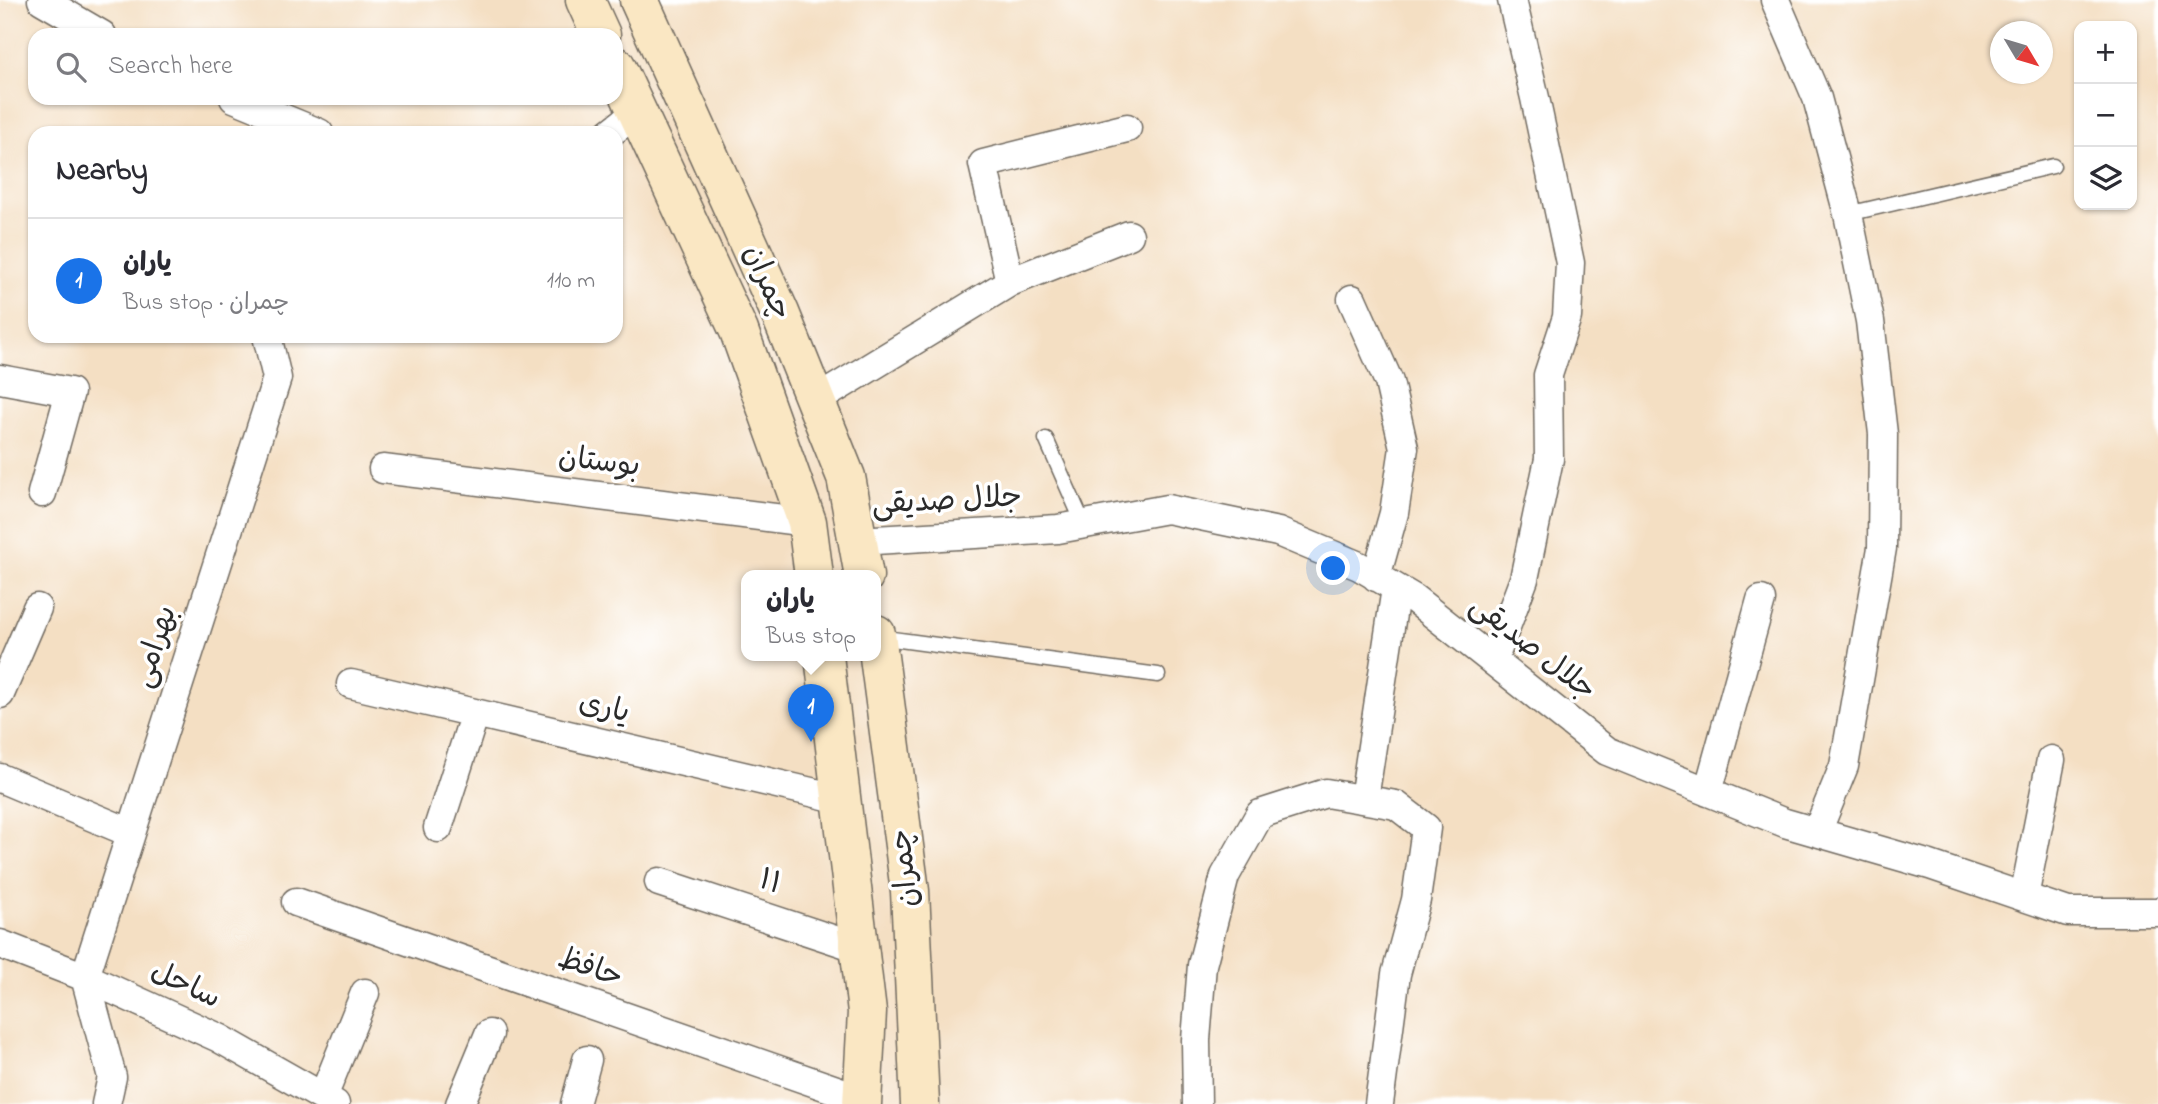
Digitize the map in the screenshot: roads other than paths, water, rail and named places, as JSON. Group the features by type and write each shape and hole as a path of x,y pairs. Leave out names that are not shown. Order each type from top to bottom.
{"main road":[{"path":"585,0 598,28"},
{"name":"چمران","path":"639,0 780,313 846,477 861,558"},
{"name":"چمران","path":"621,105 624,123 738,331 807,522 813,570"},
{"name":"چمران","path":"825,661 867,1012 862,1102"},
{"name":"چمران","path":"879,661 910,891 920,1104"}],"street":[{"path":"41,0 90,28"},
{"path":"1493,661 1524,579 1549,459 1548,375 1567,317 1570,263 1512,0"},
{"path":"1775,0 1817,98 1849,214 1870,321 1883,434 1882,548 1844,766 1818,832"},
{"path":"251,105 302,126"},
{"path":"1010,282 983,164 1127,128"},
{"path":"815,401 1010,282 1129,235"},
{"path":"1352,299 1389,382 1405,449 1394,513 1364,799"},
{"name":"بهرامی","path":"85,976 277,378 269,343"},
{"path":"0,379 70,392 42,493"},
{"name":"بوستان","path":"383,469 807,522"},
{"name":"جلال صدیقی","path":"861,558 1084,525 1167,509 1278,532 1359,566 1413,598 1607,751 1785,823 1930,865 2068,912 2158,912"},
{"path":"1708,792 1761,600"},
{"path":"0,694 37,608"},
{"name":"یاری","path":"351,684 841,799"},
{"path":"438,828 475,713"},
{"path":"2024,897 2052,760"},
{"path":"0,779 131,833"},
{"path":"1197,1104 1196,1040 1202,965 1225,876 1260,814 1326,793 1396,805 1426,828 1416,900 1396,974 1379,1104"},
{"name":"۱۱","path":"659,882 859,948"},
{"name":"حافظ","path":"296,902 862,1102"},
{"name":"ساحل","path":"0,944 85,976 219,1038 329,1101"},
{"path":"85,976 112,1077 106,1104"},
{"path":"329,1101 365,993"},
{"path":"460,1104 489,1034"},
{"path":"575,1104 587,1060"}],"lane":[{"path":"1849,214 2053,166"},
{"path":"1046,439 1084,525"},
{"path":"881,637 1158,675"}],"place":[{"name":"یاران","path":"811,742"}]}
